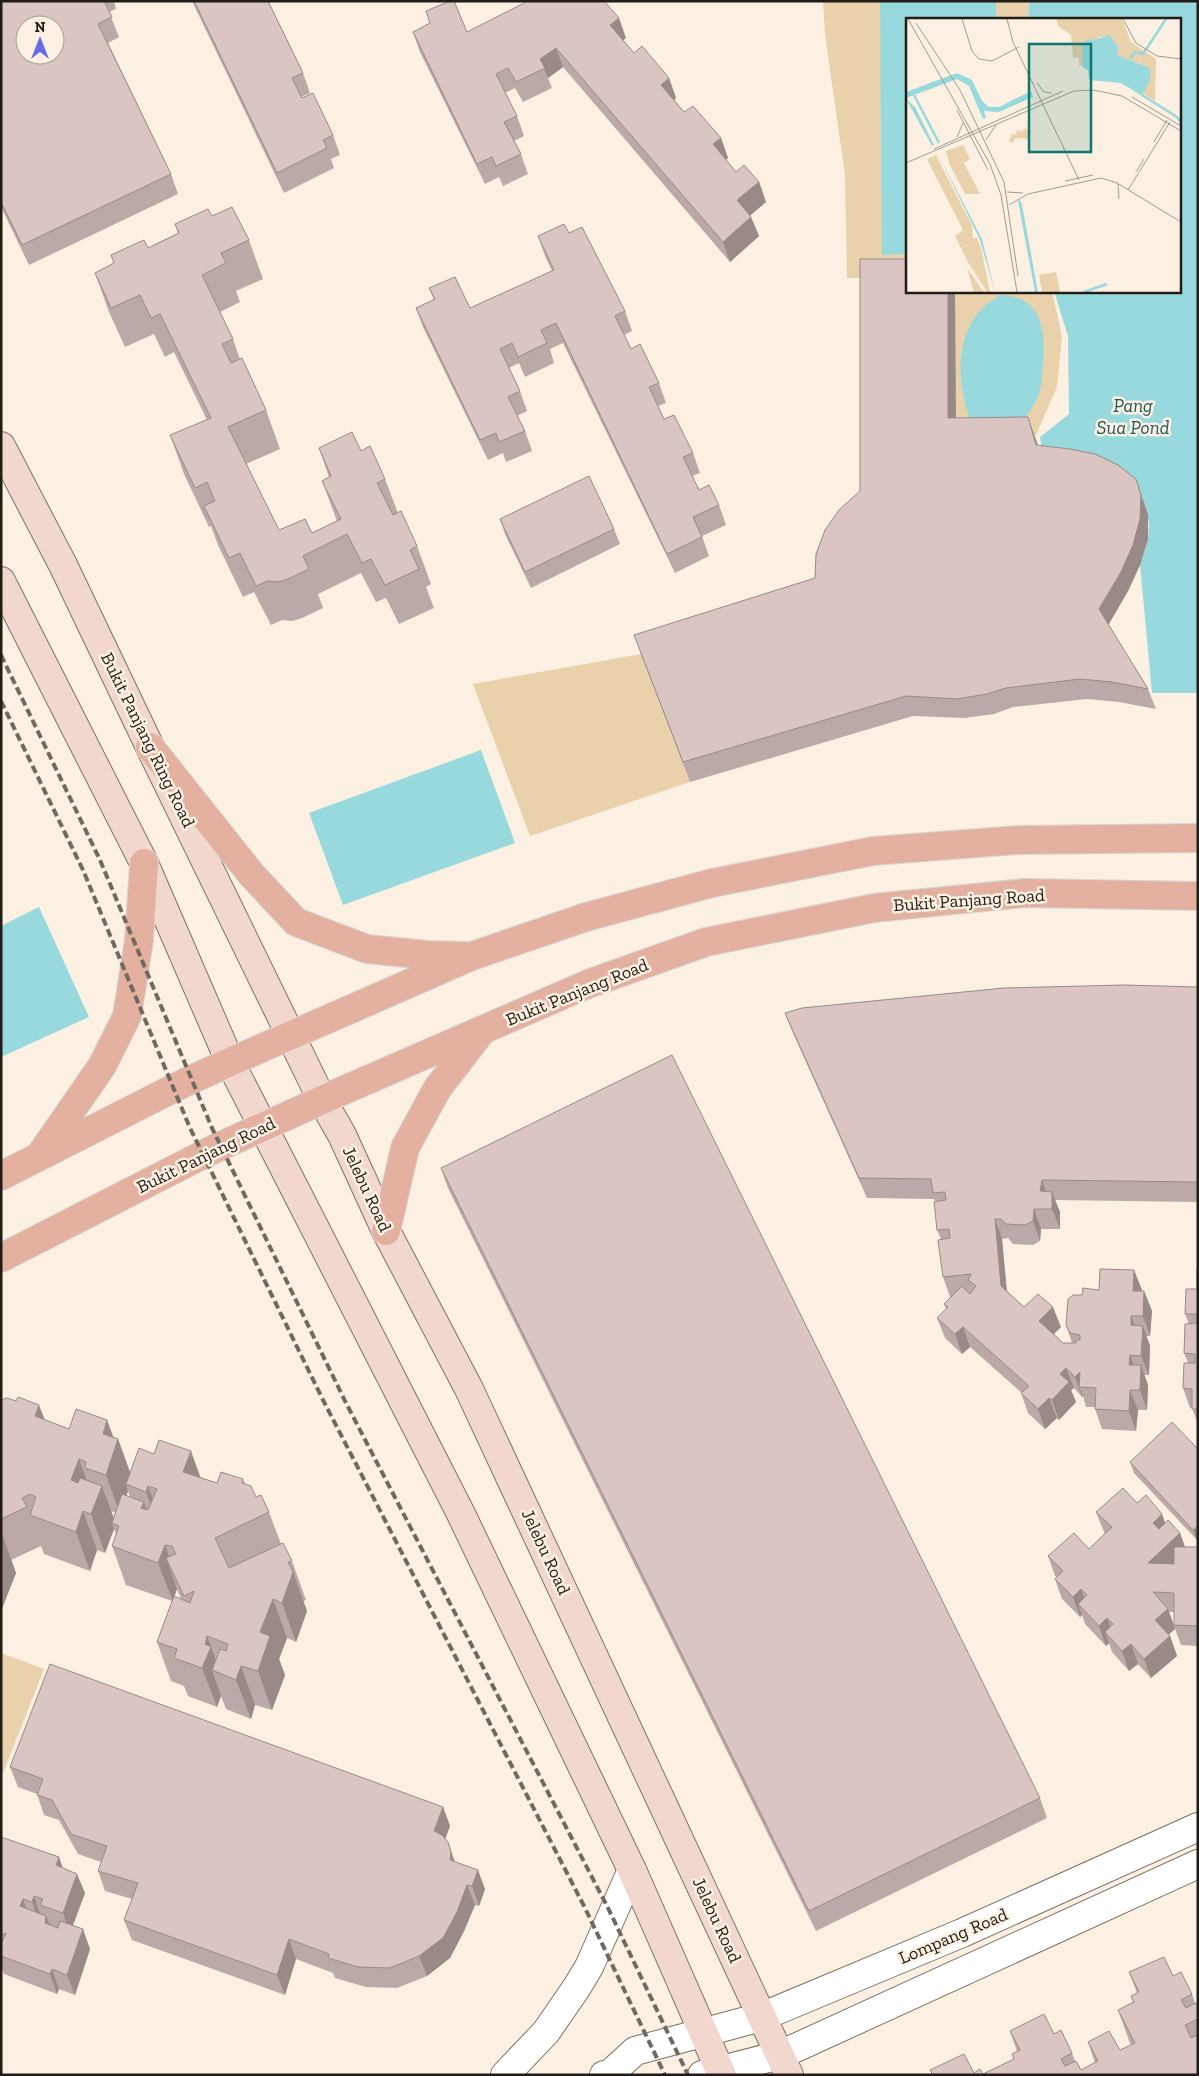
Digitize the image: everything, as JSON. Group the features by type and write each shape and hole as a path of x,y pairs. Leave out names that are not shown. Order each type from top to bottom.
{"main road":[{"name":"Bukit Panjang Ring Road","path":"1,446 64,565 150,747 291,1036"},
{"path":"1,581 144,863 230,1062 460,1512 632,1870 704,2033 715,2074"},
{"path":"150,747 251,874 296,922 367,949 427,955 472,956"},
{"path":"1,1176 186,1082 230,1062 472,956 586,917 712,883 873,851 1019,840 1198,838"},
{"path":"41,1156 102,1066 127,1016 139,940 144,863"},
{"name":"Bukit Panjang Road","path":"1,1258 214,1149 322,1100 588,984 706,942 874,908 1025,893 1198,896"},
{"path":"386,1231 406,1148 437,1089 482,1031"},
{"name":"Jelebu Road","path":"291,1036 322,1100 342,1135 386,1231 469,1389 784,2065"}],"street":[{"name":"Lompang Road","path":"704,2033 761,2017 962,1932 1198,1827"},
{"name":"Lompang Road","path":"715,2074 784,2065 1198,1864"},
{"path":"505,2075 546,2032 577,1987 589,1967 632,1870"},
{"path":"610,2074 635,2052 704,2033"}],"shaded area":[{"path":"823,1 1029,1 1028,18 906,18 906,278 847,278 845,175 825,35"},
{"path":"955,292 1052,292 1062,337 1057,387 1035,437 956,438"},
{"path":"641,654 690,782 530,836 473,684"},
{"path":"1,1653 44,1669 1,1778"}],"water":[{"path":"880,1 996,1 996,18 906,18 906,254 882,255"},
{"name":"Pang Sua Pond","path":"1029,1 1198,1 1198,693 1152,693 1140,565 1148,539 1149,523 1143,499 1044,465 1040,437 1069,414 1068,336 1054,292 1182,292 1182,18 1028,18"},
{"path":"1001,295 1015,297 1025,302 1033,309 1042,328 1044,351 1039,395 1019,424 969,418 961,384 962,349 967,333 974,318 986,305"},
{"path":"481,750 515,843 343,905 309,813"},
{"path":"39,907 89,1017 1,1057 1,926"}],"building":[{"path":"1,1 104,1 112,17 98,24 171,174 22,245 1,202"},
{"path":"194,1 268,1 303,73 292,78 302,98 313,93 333,135 323,140 327,148 277,173"},
{"path":"454,1 467,32 528,1 604,1 619,18 610,25 634,53 642,46 669,78 661,85 684,112 693,106 721,138 713,144 736,172 744,165 759,182 737,200 751,217 723,242 556,48 540,59 545,68 516,82 508,68 496,74 517,116 504,122 521,154 496,166 492,157 477,164 413,32 430,23 426,11"},
{"path":"232,207 249,240 221,253 226,263 202,275 233,339 222,344 231,363 242,358 266,410 228,427 279,530 305,519 312,533 341,519 322,481 331,476 319,448 352,432 361,451 370,446 385,479 377,483 393,515 401,511 417,546 410,550 419,569 385,585 371,559 362,563 347,534 303,556 309,569 278,582 268,581 256,586 240,553 229,558 204,506 215,501 207,482 195,488 170,435 211,418 160,314 151,318 140,295 111,308 95,273 114,263 111,255 144,240 148,248 179,233 175,224 208,209 212,216"},
{"path":"564,224 569,233 582,227 625,311 615,316 631,349 640,344 659,383 649,387 664,419 674,415 693,453 683,457 699,490 709,485 719,505 693,517 702,537 667,554 556,323 541,330 547,343 518,357 512,343 500,349 520,391 508,397 525,431 499,442 496,433 480,440 416,308 435,299 429,288 455,277 470,308 554,270 538,236"},
{"path":"860,259 906,259 906,292 948,292 948,418 1028,417 1036,445 1095,454 1118,465 1136,479 1141,495 1140,519 1133,545 1121,572 1099,609 1148,689 1112,682 1080,679 1006,688 987,694 957,699 906,696 683,762 634,635 815,578 816,554 825,530 839,510 860,491"},
{"path":"589,476 614,529 525,572 500,519"},
{"path":"1124,985 1198,987 1198,1182 1042,1180 1040,1191 1052,1192 1052,1209 1034,1209 1033,1221 1025,1225 1006,1224 1001,1219 995,1219 1001,1286 1024,1307 1038,1294 1053,1307 1039,1321 1063,1343 1076,1343 1076,1340 1080,1340 1080,1335 1070,1333 1066,1325 1068,1299 1073,1295 1082,1295 1083,1288 1099,1290 1100,1269 1134,1270 1133,1291 1144,1291 1143,1316 1131,1316 1131,1325 1143,1326 1141,1356 1130,1355 1129,1365 1141,1365 1140,1390 1130,1390 1129,1411 1095,1409 1096,1388 1079,1387 1080,1372 1075,1377 1066,1368 1060,1374 1069,1382 1052,1400 1049,1398 1038,1409 1021,1393 1029,1386 963,1327 955,1334 937,1318 948,1307 944,1304 962,1286 970,1294 976,1286 968,1280 971,1274 943,1277 938,1240 950,1238 949,1229 937,1230 934,1202 946,1200 945,1192 933,1193 931,1179 859,1178 785,1013 802,1008 1004,988"},
{"path":"672,1055 1040,1798 809,1911 441,1168"},
{"path":"1197,1269 1198,1409 1192,1409 1192,1389 1183,1388 1184,1363 1195,1363 1195,1354 1184,1353 1185,1324 1197,1323 1197,1314 1185,1314 1186,1289 1197,1289"},
{"path":"18,1397 39,1405 35,1416 69,1429 76,1409 107,1420 103,1434 118,1439 106,1475 85,1468 86,1462 79,1459 71,1480 78,1483 80,1478 102,1486 91,1514 83,1511 76,1532 30,1515 36,1497 30,1494 22,1498 27,1507 1,1519 1,1400 7,1398 16,1401"},
{"path":"1172,1422 1198,1449 1198,1526 1193,1530 1130,1462"},
{"path":"159,1440 191,1451 183,1472 217,1483 221,1472 243,1479 242,1483 251,1486 256,1497 261,1495 269,1512 215,1538 229,1568 283,1543 292,1561 288,1562 293,1572 282,1603 273,1599 260,1632 270,1636 258,1671 241,1666 236,1680 212,1670 220,1649 226,1651 228,1644 207,1636 205,1644 211,1647 202,1668 174,1658 177,1649 157,1642 174,1596 190,1603 194,1591 184,1596 166,1558 176,1554 172,1546 165,1545 158,1563 112,1546 119,1526 112,1523 122,1494 144,1502 141,1508 148,1510 157,1489 148,1486 146,1492 126,1484 139,1448 154,1454"},
{"path":"1123,1488 1137,1503 1146,1495 1162,1514 1153,1523 1159,1529 1168,1520 1180,1533 1148,1563 1174,1564 1174,1547 1198,1547 1198,1626 1174,1625 1174,1593 1153,1592 1168,1609 1155,1620 1170,1636 1144,1659 1131,1644 1122,1651 1105,1632 1113,1624 1107,1618 1099,1626 1078,1604 1087,1595 1081,1589 1073,1597 1055,1579 1063,1571 1048,1556 1074,1533 1089,1549 1112,1527 1096,1512"},
{"path":"50,1664 443,1807 434,1831 442,1835 448,1842 451,1852 450,1860 478,1870 472,1886 467,1885 457,1912 443,1938 419,1956 390,1968 358,1967 328,1958 329,1954 289,1939 277,1975 124,1920 138,1883 98,1871 107,1846 71,1834 52,1800 37,1795 43,1779 10,1767"},
{"path":"1,1837 59,1857 56,1865 77,1874 63,1913 40,1905 43,1899 34,1896 32,1902 23,1899 20,1906 46,1916 45,1923 58,1928 60,1921 83,1929 67,1975 52,1969 50,1974 1,1956 1,1944 6,1933 1,1935"},
{"path":"1164,1957 1173,1976 1181,1972 1192,1994 1181,2000 1186,2008 1196,2003 1198,2006 1198,2019 1185,2025 1191,2038 1198,2035 1198,2075 933,2075 930,2070 964,2054 974,2073 980,2069 983,2074 1014,2059 1012,2054 1020,2050 1010,2031 1044,2014 1054,2034 1061,2030 1072,2053 1061,2059 1065,2066 1076,2061 1081,2070 1098,2061 1088,2042 1109,2031 1120,2050 1135,2043 1118,2010 1134,2002 1131,1996 1139,1992 1129,1972"}],"railway":[{"path":"1,655 100,860 212,1128 346,1403 608,1908 688,2075"},
{"path":"1,701 83,870 190,1128 323,1400 584,1906 665,2075"}]}
